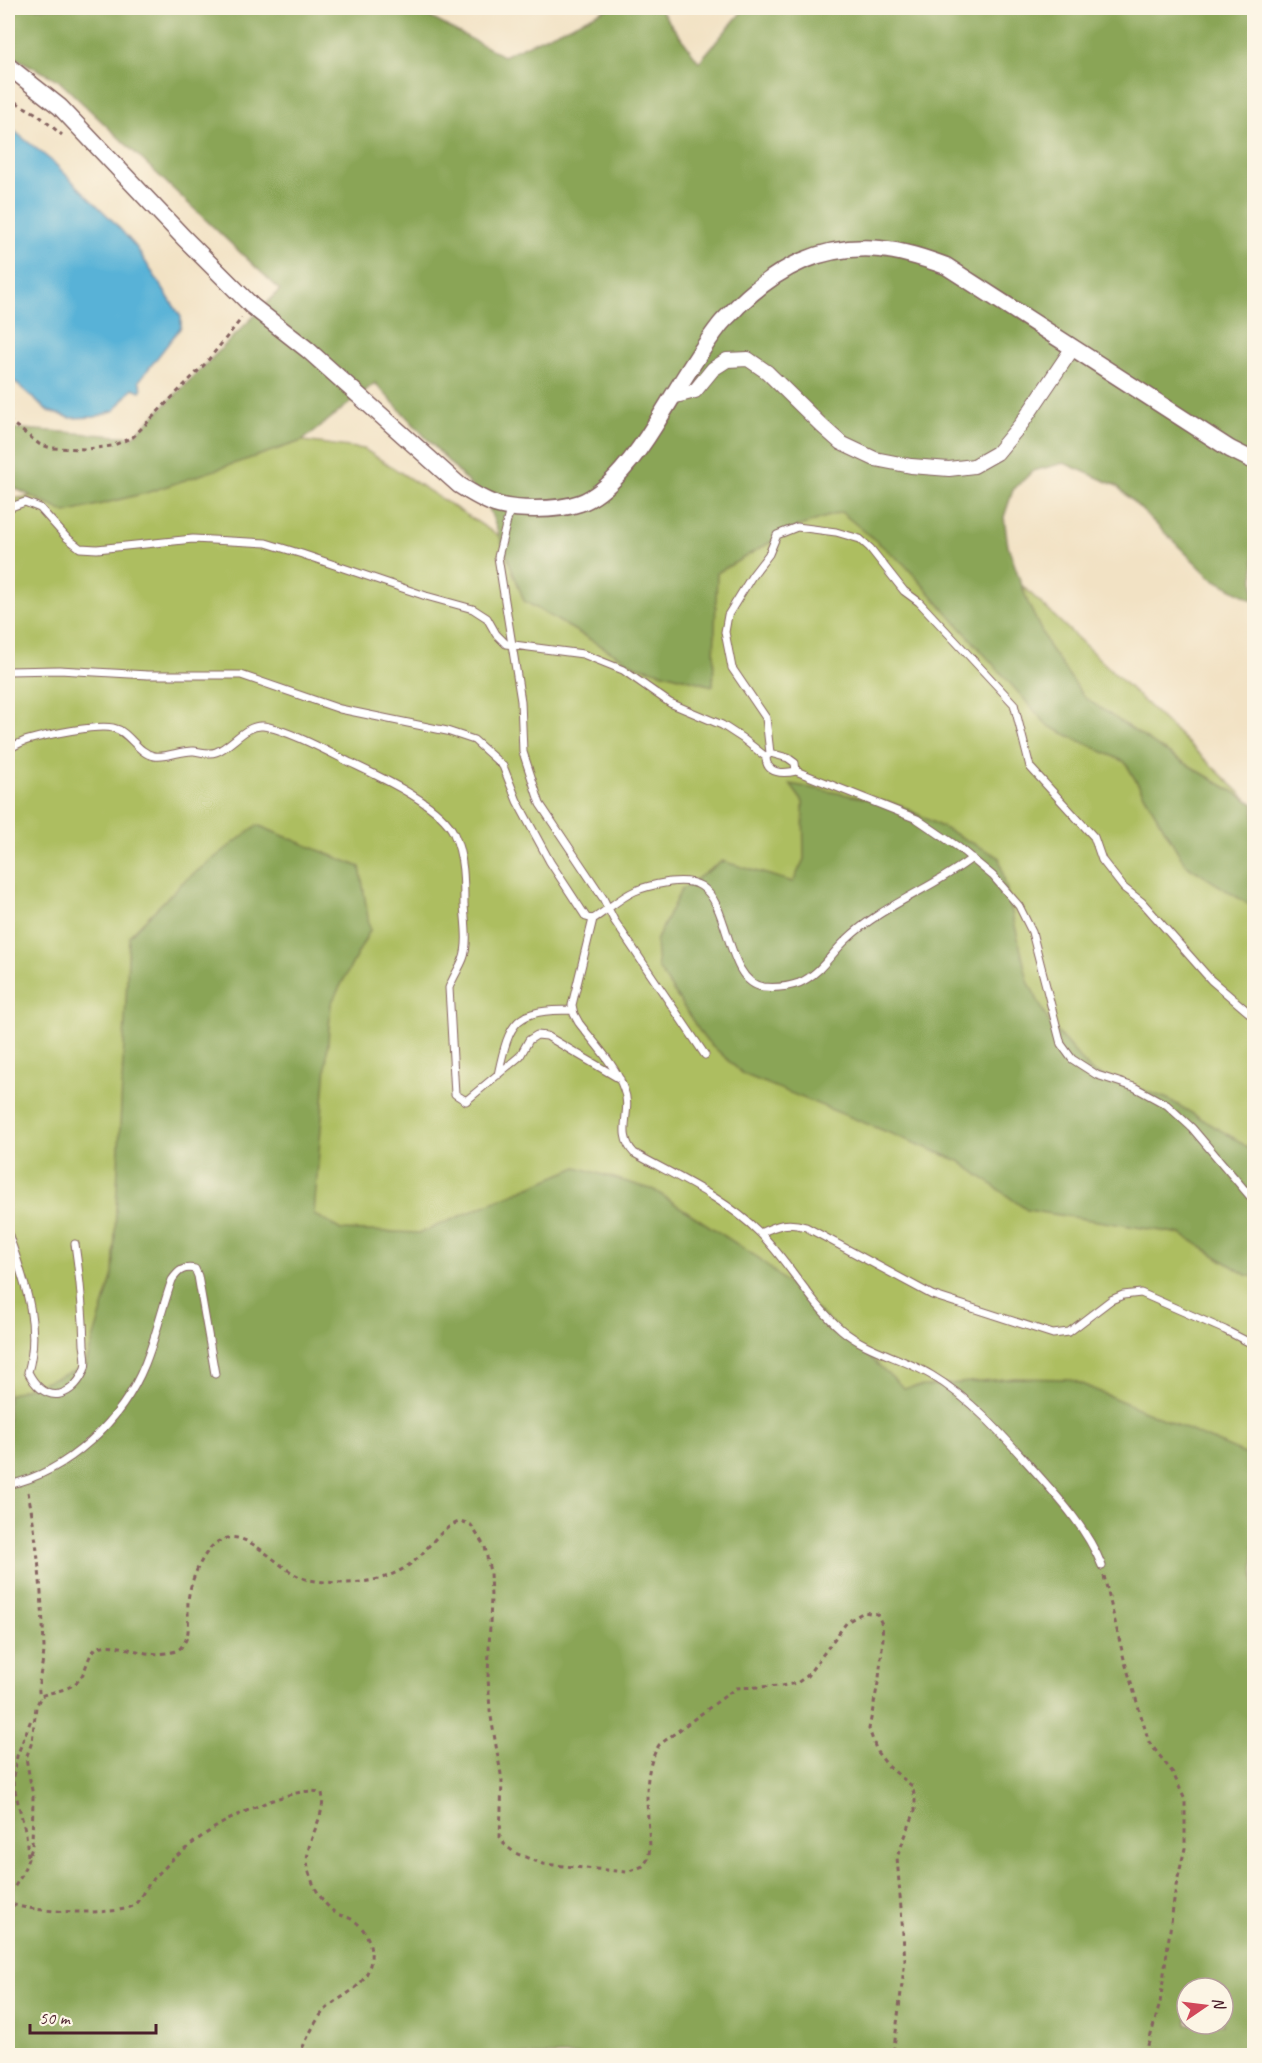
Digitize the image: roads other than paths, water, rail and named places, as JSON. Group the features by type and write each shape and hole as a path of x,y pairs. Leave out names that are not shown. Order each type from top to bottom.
{"street":[{"path":"8,66 60,107 252,306 308,350 459,485 487,503 510,509 553,509 582,503 607,486 637,453 720,325 758,286 798,261 849,249 879,249 912,254 946,266 1072,349 1230,449 1254,461"},
{"path":"672,397 695,390 712,369 728,360 748,359 767,372 842,443 875,459 910,466 949,469 974,466 998,453 1022,423 1072,349"}],"lane":[{"path":"8,508 25,502 40,508 66,537 80,548 97,549 193,539 266,543 472,609 487,618 496,634 506,644 583,654 623,670 670,703 722,725 768,755 788,758 795,763 796,771"},
{"path":"510,509 498,556 521,701 523,752 540,804 705,1055"},
{"path":"1254,1017 1210,980 1142,902 1124,888 1102,860 1094,837 1030,767 1014,704 919,602 904,591 870,548 860,539 836,532 797,527 777,535 769,554 752,576 728,615 725,632 732,668 766,718 768,755 766,763 770,769 774,772 796,771 917,819 972,858 993,876 1019,906 1032,932 1061,1044 1072,1059 1097,1076 1134,1087 1167,1105 1192,1128 1254,1201"},
{"path":"8,671 59,670 148,675 241,675 340,710 447,731 474,740 503,766 517,801 550,862 579,908 586,917 593,919"},
{"path":"8,749 26,740 90,729 114,728 145,752 154,756 194,751 203,754 223,749 250,728 262,726 308,743 395,785 426,805 454,832 464,874 464,958 453,975 449,988 456,1094 466,1101 520,1056 529,1040 537,1035 547,1036 620,1079"},
{"path":"972,858 957,870 872,919 846,940 823,968 800,982 782,987 760,987 746,978 714,899 700,885 680,881 656,884 637,890 618,900 593,919 572,1005 579,1023 620,1079 626,1093 625,1137 627,1146 634,1153 702,1191 745,1220 774,1248 824,1314 854,1340 930,1374 988,1419 1047,1485 1095,1549 1102,1566"},
{"path":"498,1075 503,1049 512,1027 518,1020 537,1011 573,1010"},
{"path":"760,1233 778,1225 792,1223 806,1227 932,1295 1053,1334 1068,1332 1111,1299 1123,1294 1141,1293 1226,1330 1254,1345"},
{"path":"8,1233 28,1292 33,1319 31,1362 28,1372 33,1382 44,1392 57,1395 69,1390 77,1383 85,1368 80,1282 75,1244"},
{"path":"8,1251 14,1262 18,1263"},
{"path":"8,1485 26,1481 49,1470 83,1447 122,1407 145,1365 172,1280 177,1271 195,1269 198,1276 214,1374"}],"water":[{"path":"8,126 53,162 113,221 136,247 181,317 181,327 139,381 142,388 140,391 133,388 115,410 95,417 71,418 48,411 8,376"}]}
